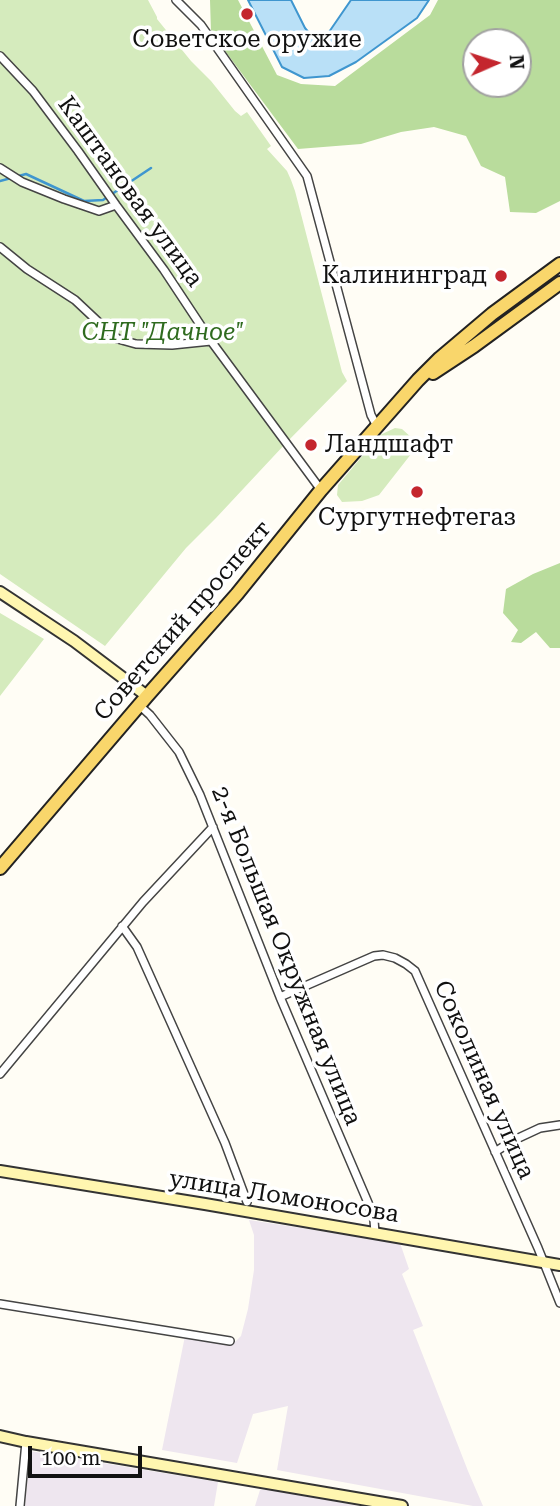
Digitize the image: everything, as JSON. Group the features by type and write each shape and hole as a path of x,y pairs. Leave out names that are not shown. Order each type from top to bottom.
{"main road":[{"name":"Советский проспект","path":"0,868 237,594 321,490 398,402 440,358 514,297 560,264"},
{"name":"Советский проспект","path":"398,402 420,383 560,284"}],"street":[{"path":"176,0 201,25 307,176 371,415 377,426"},
{"name":"Каштановая улица","path":"0,55 33,91 78,151 164,270 211,341 321,490"},
{"path":"0,168 22,182 99,211 116,205"},
{"path":"0,247 75,300 118,340 136,345 211,341"},
{"path":"0,592 74,641 143,701"},
{"name":"2-я Большая Окружная улица","path":"143,701 150,715 179,752 200,795 280,997 369,1205 375,1233"},
{"path":"0,1074 122,926 213,827"},
{"path":"122,926 137,947 225,1143 247,1202"},
{"name":"Соколиная улица","path":"280,997 373,956 395,958 415,971 560,1303"},
{"path":"495,1152 512,1140 540,1128 560,1125"},
{"name":"улица Ломоносова","path":"0,1171 560,1265"},
{"path":"0,1304 230,1341"},
{"path":"0,1436 402,1506"},
{"path":"20,1506 26,1442"}],"shaded area":[{"path":"249,1220 400,1243 409,1269 402,1274 423,1326 413,1330 483,1506 277,1470 288,1406 253,1414 237,1463 162,1450 185,1336 233,1344 241,1336 254,1270 254,1235"},
{"path":"30,1451 218,1482 214,1506 25,1506"},
{"path":"260,1490 274,1490 359,1506 255,1506"}],"green space":[{"name":"СНТ \"Дачное\"","path":"0,0 148,0 157,19 235,111 241,116 247,112 271,146 267,149 287,171 295,191 342,372 347,381 186,548 105,646 0,574"},
{"path":"210,0 238,0 277,75 301,84 335,86 430,15 438,0 560,0 560,201 536,213 510,212 505,177 481,166 466,136 434,127 401,132 361,144 298,149 211,32"},
{"path":"395,428 402,429 412,438 415,449 379,495 362,501 342,502 337,495 338,485 380,435"},
{"path":"560,563 560,648 550,648 536,632 521,643 511,642 518,630 503,613 506,589"},
{"path":"0,613 44,639 0,696"}],"water":[{"path":"248,0 291,0 305,28 315,40 329,32 351,0 429,0 417,18 356,62 329,76 304,78 282,67"}],"waterway":[{"path":"0,181 26,174 84,201 103,200 151,168"}],"place":[{"name":"Советское оружие","path":"247,14"},
{"name":"Калининград","path":"501,276"},
{"name":"Ландшафт","path":"311,445"},
{"name":"Сургутнефтегаз","path":"417,492"}]}
